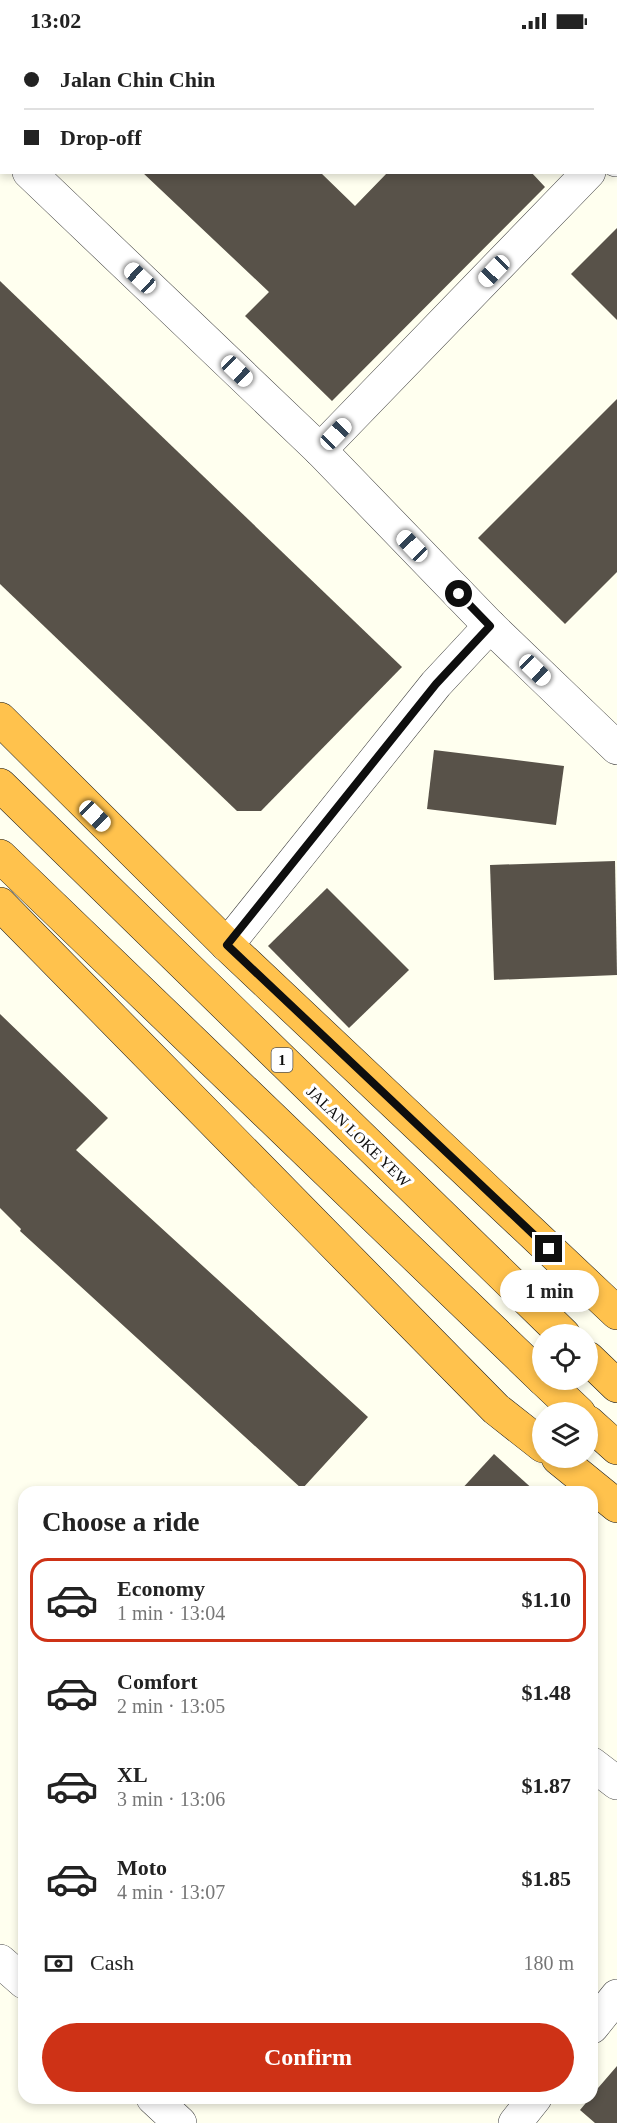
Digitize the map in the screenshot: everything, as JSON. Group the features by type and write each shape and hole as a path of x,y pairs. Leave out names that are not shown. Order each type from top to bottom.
{"highway":[{"path":"0,719 227,945 617,1313"},
{"path":"0,737 79,800"},
{"name":"JALAN LOKE YEW","path":"0,785 553,1324"},
{"path":"0,856 532,1367"},
{"path":"0,904 496,1408 532,1437"},
{"path":"598,1368 617,1386"},
{"path":"555,1390 568,1402"},
{"path":"570,1468 592,1486"},
{"path":"598,1491 617,1506"}],"street":[{"path":"31,174 320,450 490,626 617,748"},
{"path":"320,450 587,174"},
{"path":"227,945 436,684 490,626"},
{"path":"598,1769 617,1783"},
{"path":"0,1960 18,1976"},
{"path":"598,2020 617,1996"},
{"path":"159,2104 180,2123"},
{"path":"515,2123 530,2104"}],"building":[{"path":"144,174 322,174 355,206 386,174 533,174 545,187 332,401 245,316 269,292"},
{"path":"617,228 617,320 571,274"},
{"path":"0,281 402,667 261,811 237,811 0,584"},
{"path":"617,399 617,572 565,624 478,538"},
{"path":"434,750 564,766 556,825 427,809"},
{"path":"615,861 617,975 494,980 490,865"},
{"path":"327,888 409,970 349,1028 268,946"},
{"path":"0,1014 108,1118 76,1150 368,1417 305,1486 299,1486 20,1231 21,1229 0,1208"},
{"path":"494,1454 529,1486 465,1486"},
{"path":"617,2066 617,2123 595,2123 580,2110 585,2104 598,2104 598,2088"}],"route":[{"path":"459,594 490,626 436,684 227,945 549,1249"}]}
